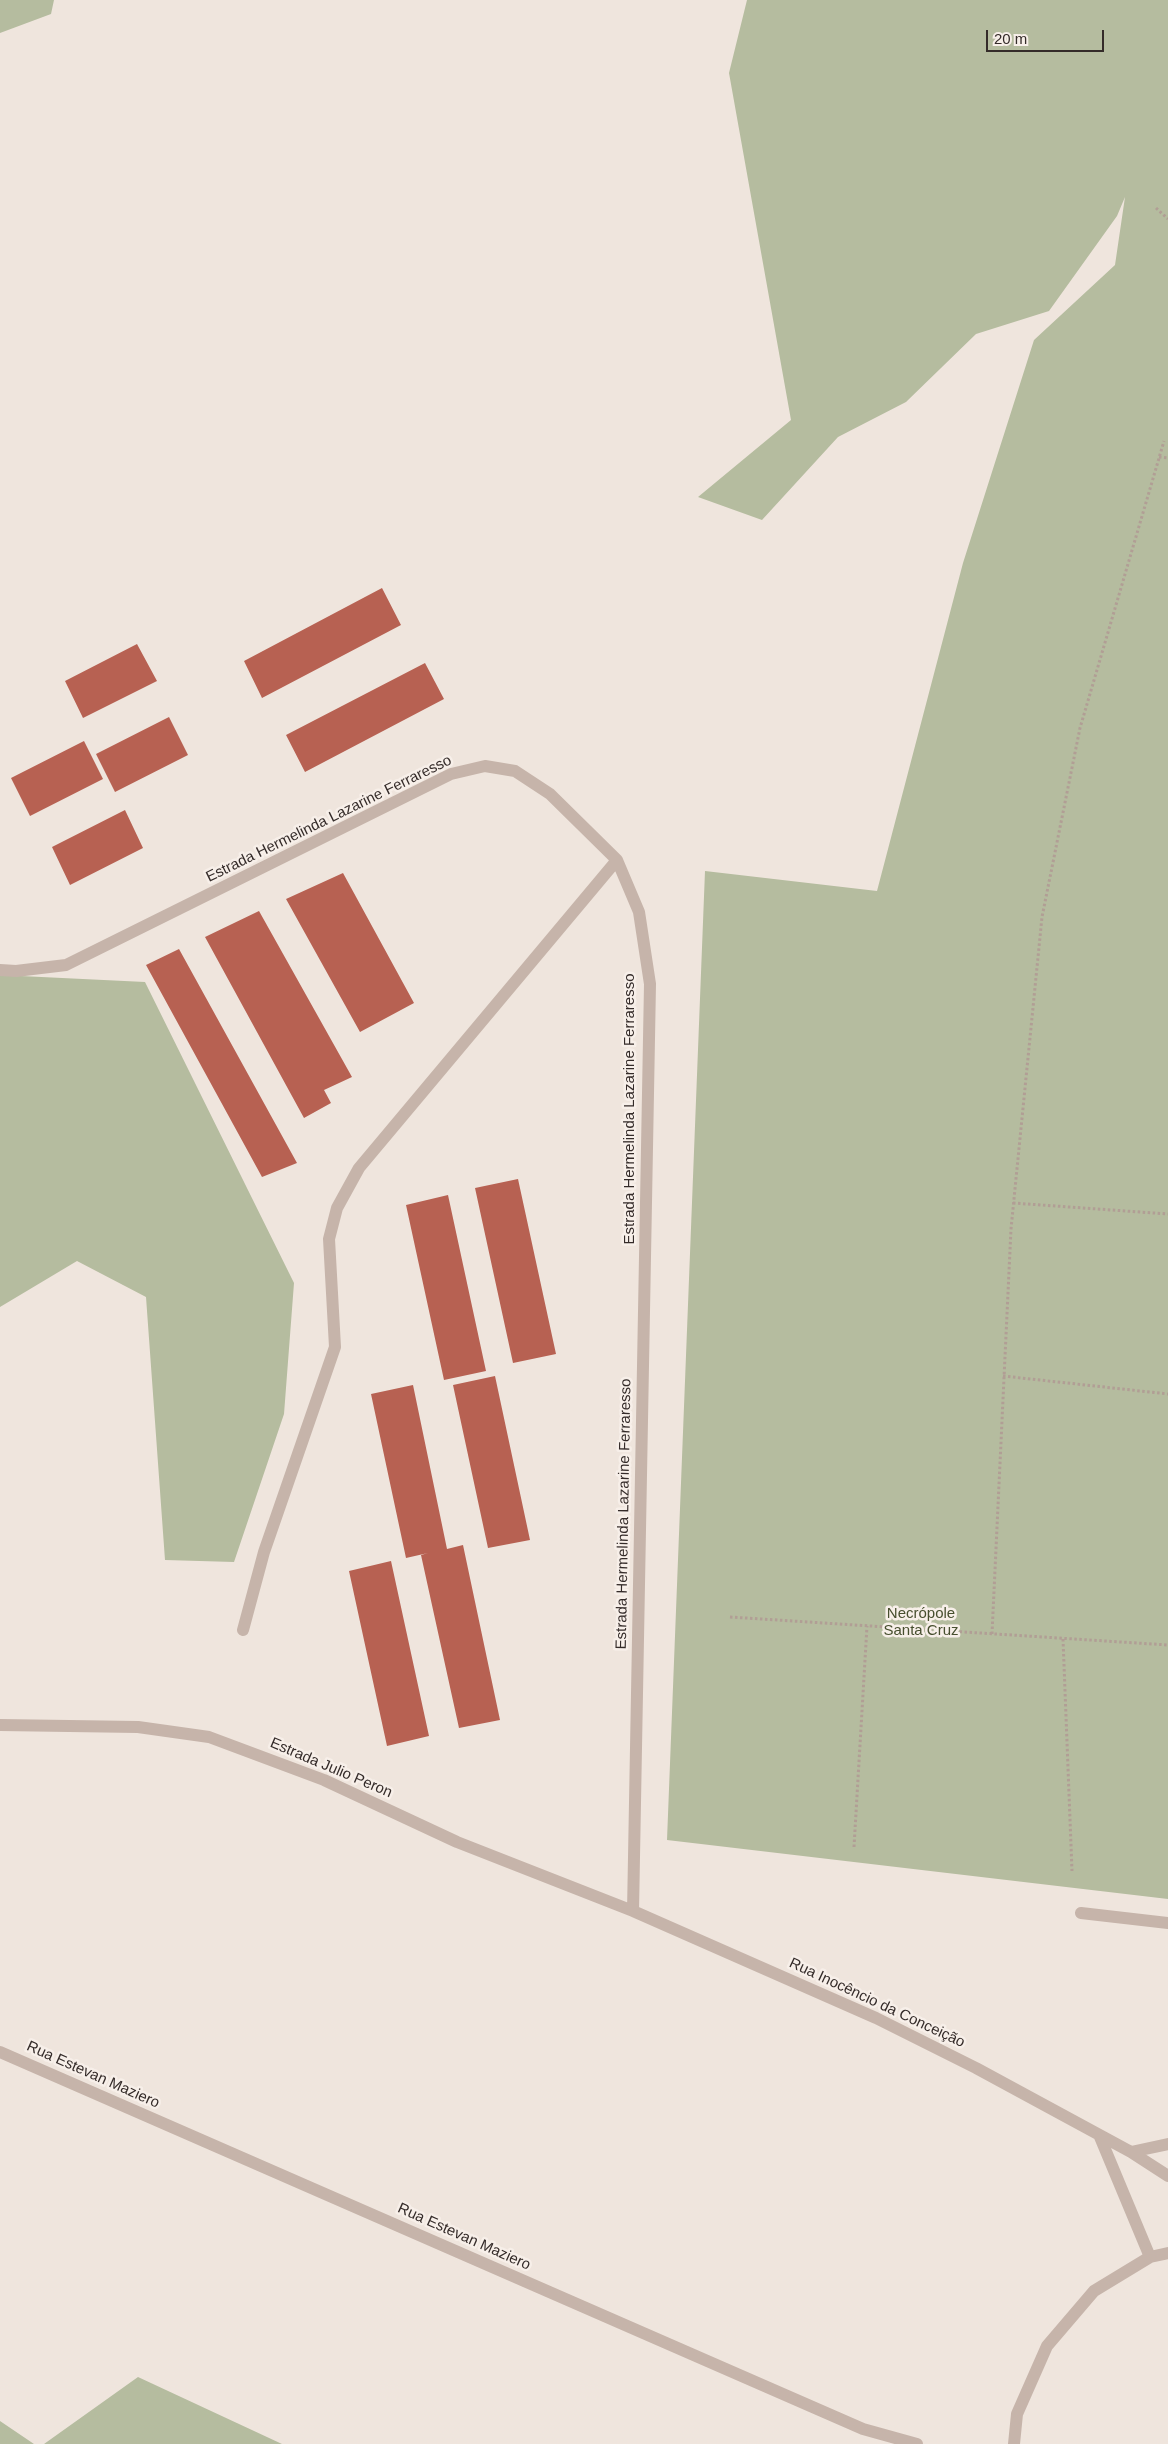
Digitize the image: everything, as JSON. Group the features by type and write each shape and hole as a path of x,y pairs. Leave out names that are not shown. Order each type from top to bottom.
{"street":[{"name":"Estrada Hermelinda Lazarine Ferraresso","path":"0,970 16,971 66,965 451,774 485,766 515,771 550,794 617,860 639,912 650,984 634,1911"},
{"path":"243,1630 264,1552 335,1347 329,1239 337,1208 360,1168 617,860"},
{"name":"Estrada Julio Peron","path":"0,1725 138,1727 209,1737 324,1780 457,1842 634,1911"},
{"name":"Rua Inocêncio da Conceição","path":"634,1911 876,2018 976,2068 1100,2137 1131,2152 1168,2176"},
{"path":"1081,1913 1168,1923"},
{"name":"Rua Estevan Maziero","path":"0,2052 862,2429 917,2444"},
{"path":"1100,2137 1150,2257"},
{"path":"1131,2152 1168,2144"},
{"path":"1014,2444 1017,2414 1047,2346 1094,2291 1150,2257 1168,2253"}],"path":[{"path":"1156,208 1168,219"},
{"path":"992,1634 1003,1376 1013,1203 1042,917 1080,728 1164,441"},
{"path":"1159,457 1168,458"},
{"path":"1013,1203 1168,1214"},
{"path":"1003,1376 1168,1394"},
{"path":"730,1617 1168,1646"},
{"path":"854,1847 867,1626"},
{"path":"1062,1639 1072,1871"}],"green space":[{"path":"0,0 54,0 51,14 0,33"},
{"name":"Necrópole Santa Cruz","path":"747,0 1168,0 1168,1899 667,1840 705,871 877,891 963,563 1034,340 1115,265 1125,197 1117,216 1049,311 976,334 906,402 838,437 762,520 698,497 791,420 729,73"},
{"path":"0,975 145,982 294,1283 284,1414 234,1562 165,1560 146,1297 77,1261 0,1307"},
{"path":"138,2377 282,2444 44,2444"},
{"path":"0,2421 34,2444 0,2444"}],"building":[{"path":"382,588 401,625 262,698 244,661"},
{"path":"137,644 157,681 83,718 65,681"},
{"path":"425,663 444,699 305,772 286,735"},
{"path":"169,717 188,755 115,792 96,754"},
{"path":"84,741 103,779 30,816 11,778"},
{"path":"125,810 143,848 70,885 52,847"},
{"path":"343,873 414,1003 360,1032 286,899"},
{"path":"259,911 352,1077 324,1090 331,1103 304,1118 205,937"},
{"path":"179,949 297,1163 262,1177 146,965"},
{"path":"518,1179 556,1354 513,1363 475,1188"},
{"path":"448,1195 486,1371 444,1380 406,1205"},
{"path":"495,1376 530,1540 488,1548 453,1385"},
{"path":"413,1385 447,1549 463,1545 500,1720 459,1728 421,1555 428,1553 406,1558 371,1394"},
{"path":"391,1561 429,1736 387,1746 349,1571"}]}
